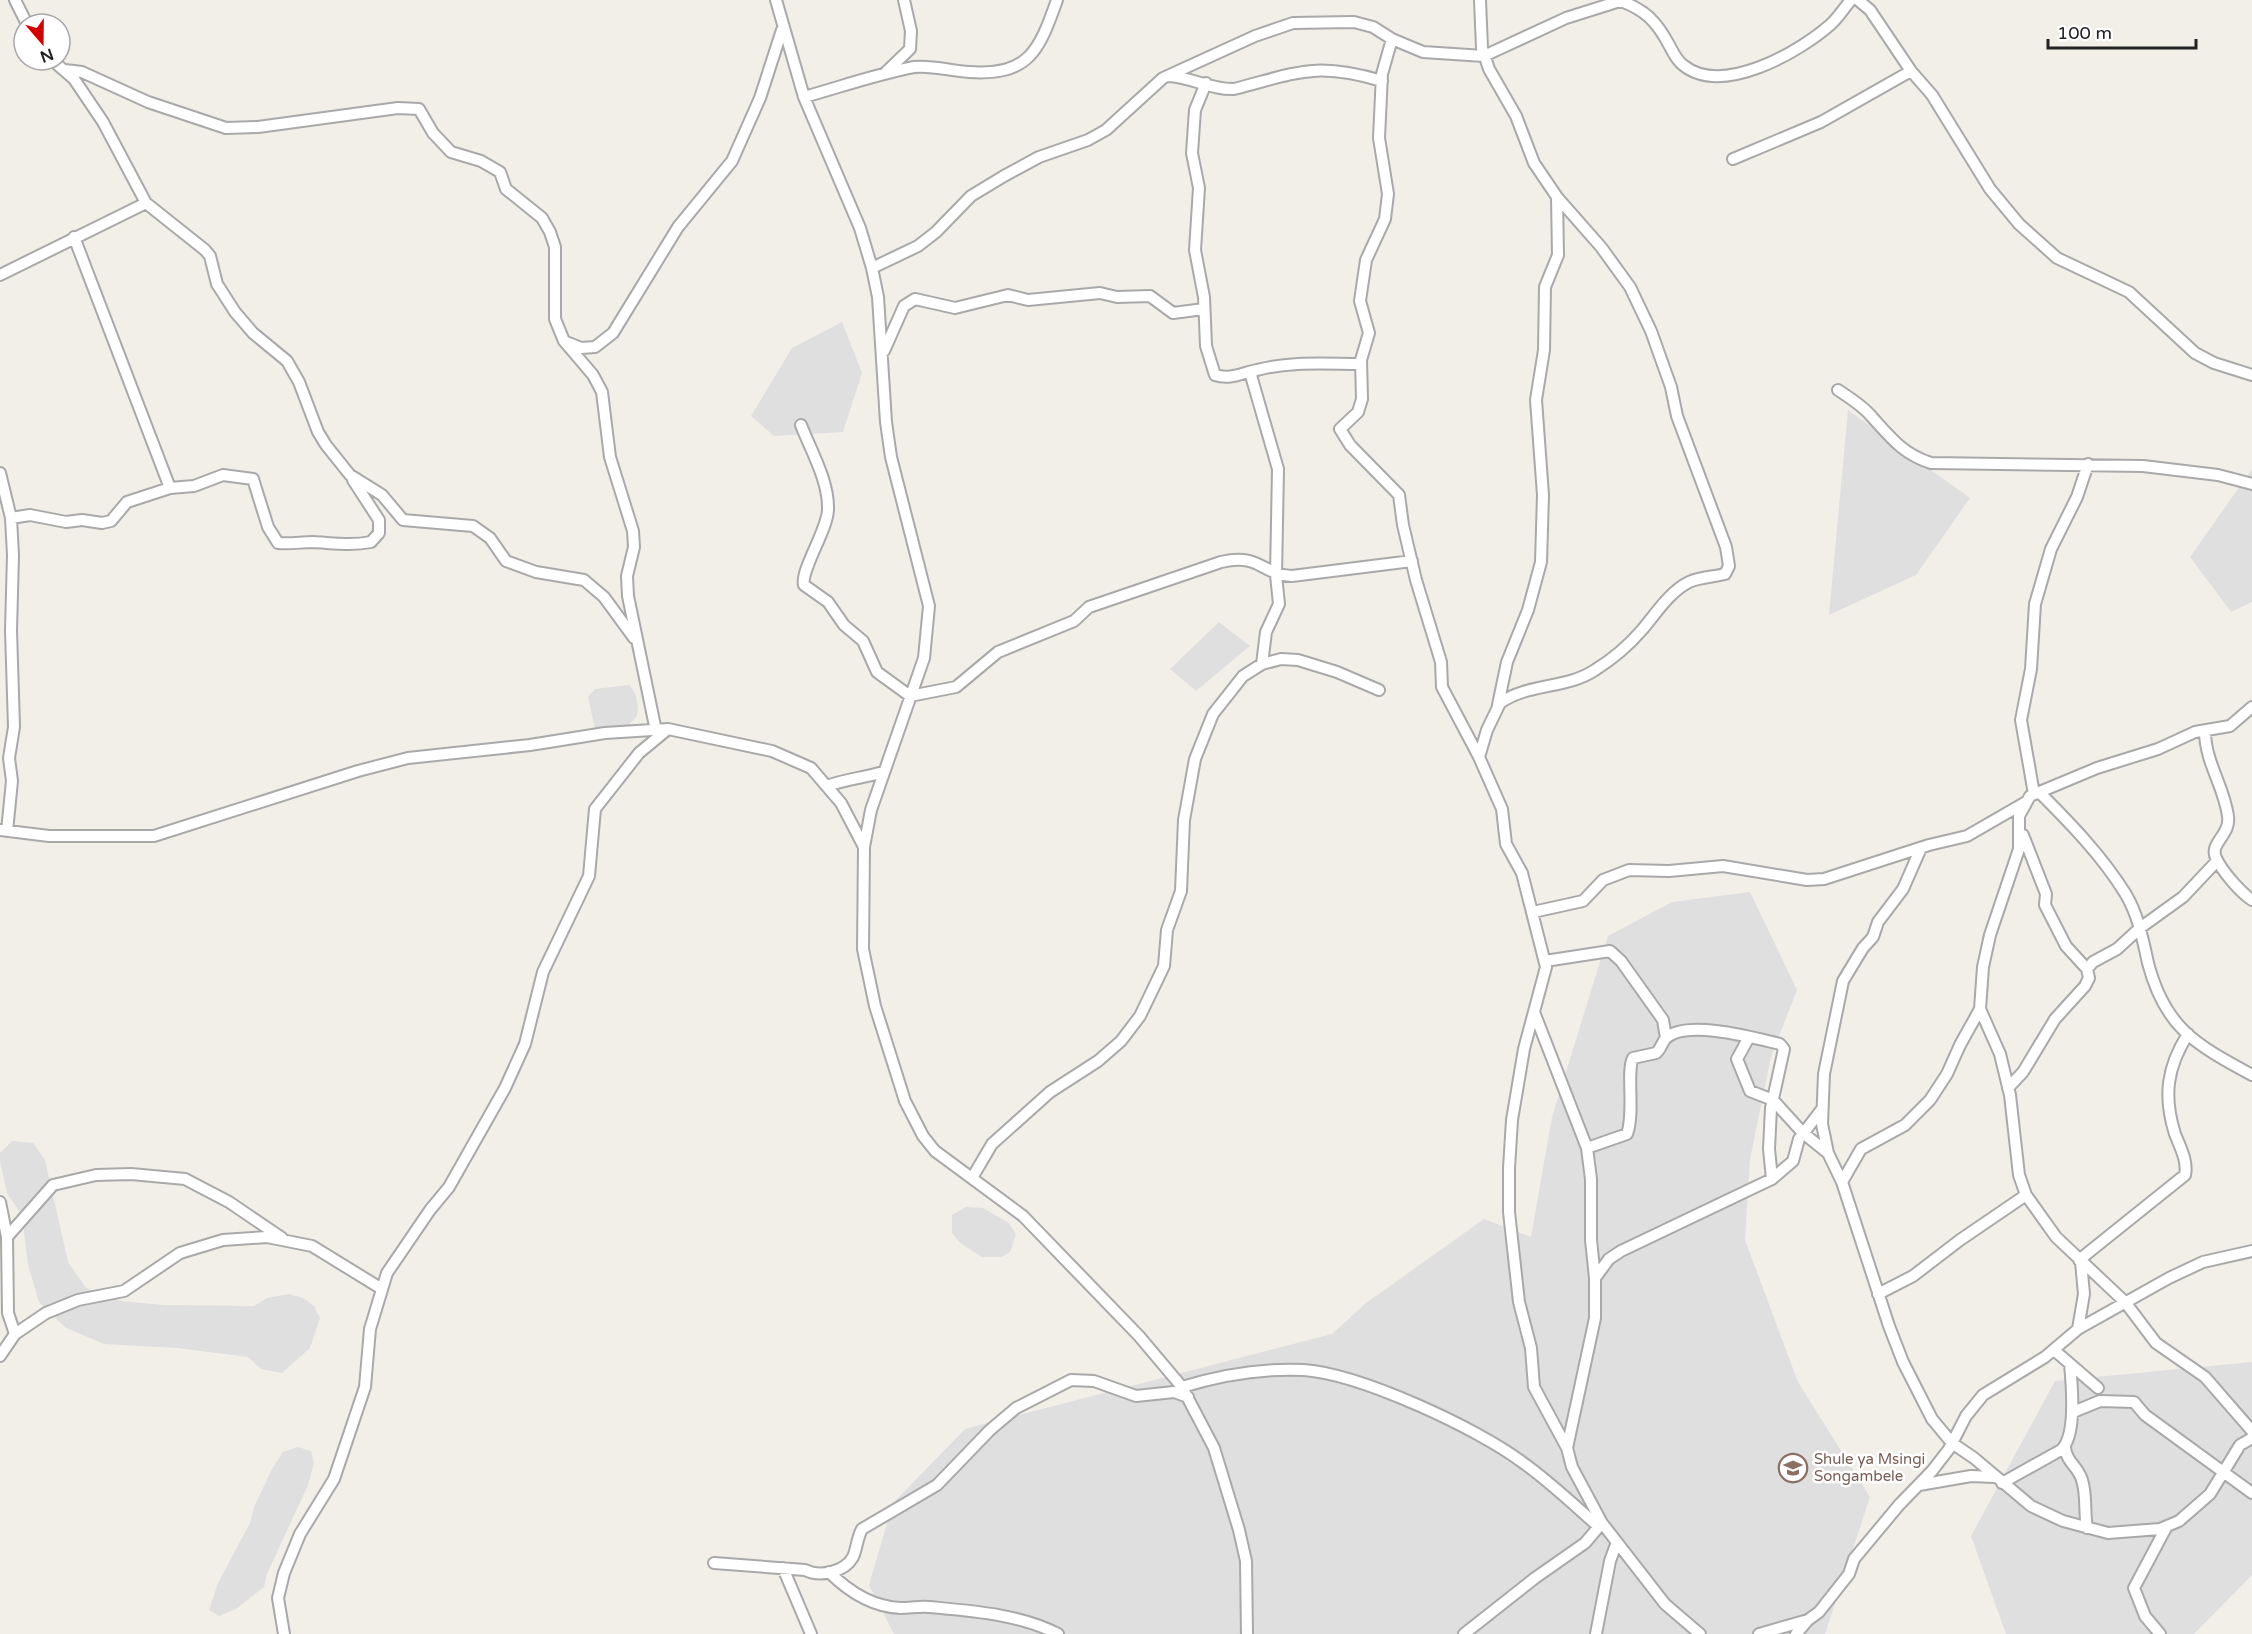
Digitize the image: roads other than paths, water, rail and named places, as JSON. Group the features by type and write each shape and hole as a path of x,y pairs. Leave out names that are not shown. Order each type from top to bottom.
{"street":[{"path":"767,0 782,31 804,97 860,228 872,268 884,352 886,422 891,457 929,606 924,658 883,772 871,810 864,847 863,949 867,974 905,1101 922,1136 935,1150 1023,1216 1139,1336 1188,1397 1214,1448 1239,1530 1246,1561 1247,1634"},
{"path":"564,341 581,348 596,347 613,333 678,227 732,161 760,98 782,31 776,0"},
{"path":"882,75 910,49 911,31 904,0"},
{"path":"804,97 917,67 970,72 1011,69 1025,62 1035,51 1057,0"},
{"path":"1480,0 1480,34 1485,56 1497,85 1516,116 1534,164 1557,197 1601,247 1630,287 1651,331 1671,387 1677,416 1726,547 1729,566 1725,574 1690,582 1683,586 1665,602 1640,632 1595,671 1573,682 1518,695 1498,705"},
{"path":"872,268 918,246 971,196 1004,176 1039,157 1088,140 1106,130 1121,119 1157,83 1168,76 1255,36 1293,23 1354,21 1373,27 1392,39 1423,52 1485,56 1566,18 1622,0 1638,7 1653,18 1683,65 1695,73 1722,77 1758,68 1795,49 1832,24 1851,0"},
{"path":"1858,0 1870,10 1911,71 1944,112 2002,205 2045,248 2069,265 2128,292 2195,353 2214,363 2252,375"},
{"path":"1392,39 1382,81 1379,138 1388,194 1382,230 1366,260 1360,301 1369,333 1362,352 1364,387 1361,406 1340,429 1350,445 1400,495 1403,525 1441,662 1442,687 1500,802 1506,844 1522,873 1545,961 1545,975 1524,1049 1513,1111 1509,1212 1519,1302 1532,1348 1534,1387 1567,1448 1572,1467 1601,1525"},
{"path":"1168,76 1206,83 1222,89 1234,89 1284,74 1327,69 1382,81"},
{"path":"72,71 81,72 148,102 226,128 258,127 398,108 419,109 432,134 451,152 481,161 500,172 506,189 543,218 555,247 555,319 564,341 593,375 605,405 610,457 634,540 627,586 656,731"},
{"path":"1733,159 1821,122 1911,71"},
{"path":"11,518 30,515 66,522 82,520 102,523 111,520 127,502 170,488 194,486 223,475 250,478 256,487 270,531 278,543 294,545 312,542 336,544 371,542 380,533 379,520 350,475 318,432 299,382 287,361 253,333 234,312 217,284 205,250 146,203 103,122 66,72"},
{"path":"1206,83 1195,110 1192,153 1199,188 1195,250 1204,297 1206,346 1215,375 1234,377 1290,365 1361,364"},
{"path":"1479,757 1498,705 1507,662 1528,610 1541,562 1543,495 1536,400 1544,350 1545,287 1558,255 1557,197"},
{"path":"0,275 146,203"},
{"path":"74,237 170,488"},
{"path":"884,352 904,306 915,299 956,308 1008,295 1028,300 1100,293 1117,297 1150,296 1173,313 1204,309"},
{"path":"1250,372 1278,469 1276,575 1278,604 1266,632 1262,664"},
{"path":"1838,390 1872,417 1895,444 1914,458 1931,463 2088,464 2194,471 2252,484"},
{"path":"801,425 822,477 828,508 818,548 804,573 804,585 828,602 844,625 863,640 877,672 910,696 956,687 998,652 1074,621 1089,607 1233,559 1255,561 1276,575 1305,576 1412,561"},
{"path":"2088,464 2077,497 2051,549 2035,604 2031,669 2021,720 2033,796 2094,849 2126,893 2140,928 2155,990 2163,1007 2205,1049 2252,1075"},
{"path":"0,473 11,518 14,727 9,758 12,781 3,831 49,836 104,835 128,838 154,836 358,771 408,758 530,745 604,733 668,729 772,751 811,768 841,803 864,847"},
{"path":"350,475 382,495 403,520 473,526 490,538 506,561 536,572 584,580 604,597 637,643"},
{"path":"972,1178 992,1144 1050,1092 1098,1061 1120,1041 1140,1016 1164,966 1167,930 1179,897 1184,820 1201,740 1214,714 1231,692 1251,669 1281,659 1309,663 1379,690"},
{"path":"1533,912 1583,901 1603,880 1629,870 1669,872 1723,866 1816,880 1844,874 1921,848 1967,836 2033,796 2097,768 2158,748 2195,732 2235,724 2252,707"},
{"path":"284,1634 278,1598 284,1573 300,1534 334,1479 365,1388 370,1329 387,1274 430,1210 449,1187 479,1138 517,1061 528,1034 543,972 589,876 595,809 639,753 668,729"},
{"path":"2205,731 2206,754 2228,816 2228,830 2215,848 2217,861 2239,889 2252,900"},
{"path":"827,786 841,780 851,781 883,772"},
{"path":"2008,1089 2024,1072 2055,1019 2085,986 2089,978 2087,969 2072,956 2050,915 2045,902 2046,894 2021,830 2019,816 2033,796"},
{"path":"1842,1182 1861,1149 1905,1125 1930,1100 1947,1074 1980,1009 1983,968 1990,935 2012,874 2019,849 2021,830"},
{"path":"1921,848 1903,890 1878,922 1873,937 1863,948 1843,981 1824,1074 1822,1109 1828,1153 1842,1182 1878,1294 1915,1388 1932,1419 1952,1443 1974,1458 2031,1506 2047,1515 2108,1533 2140,1532 2179,1521 2197,1507 2225,1473 2240,1445 2252,1438"},
{"path":"2087,969 2096,960 2117,949 2140,928 2183,897 2217,861"},
{"path":"1545,961 1610,951 1626,968 1649,1004 1663,1020 1666,1038"},
{"path":"1980,1009 2000,1054 2008,1089 2019,1175 2026,1195 2051,1231 2125,1302 2156,1342 2205,1377 2252,1431"},
{"path":"1534,1011 1587,1148 1592,1179 1595,1318 1567,1448"},
{"path":"1587,1148 1627,1134 1631,1113 1631,1060 1636,1056 1656,1053 1666,1038 1704,1029 1780,1044 1784,1049 1773,1100 1769,1149 1773,1179"},
{"path":"2080,1261 2185,1175 2184,1159 2174,1130 2169,1079 2172,1061 2188,1034"},
{"path":"1748,1039 1737,1059 1750,1091 1773,1100 1803,1133 1828,1153"},
{"path":"1595,1278 1609,1259 1637,1243 1773,1179 1793,1161 1803,1133 1822,1109"},
{"path":"7,1237 53,1185 96,1175 131,1174 184,1179 229,1202 282,1238"},
{"path":"1878,1294 1912,1276 2026,1195"},
{"path":"0,1202 7,1237 8,1313 15,1334"},
{"path":"0,1356 15,1334 46,1313 65,1304 124,1291 180,1253 223,1240 282,1238 312,1246 382,1289"},
{"path":"1796,1634 1807,1626 1823,1608 1849,1574 1854,1559 1899,1505 1919,1485 1952,1443 1958,1428 1983,1395 2010,1381 2054,1350 2078,1329 2125,1302 2203,1262 2252,1251"},
{"path":"1593,1257 1609,1259"},
{"path":"2078,1329 2083,1301 2084,1275 2080,1261"},
{"path":"2083,1301 2088,1293 2107,1286"},
{"path":"0,1324 15,1334"},
{"path":"2054,1350 2098,1388"},
{"path":"2070,1364 2073,1412 2065,1447 2066,1458 2077,1468 2083,1483 2087,1528"},
{"path":"1182,1387 1237,1374 1305,1370 1350,1380 1394,1395 1496,1445 1544,1479 1601,1525 1615,1539 1665,1604 1700,1634"},
{"path":"714,1563 804,1570 813,1574 829,1572 851,1560 862,1529 937,1485 1016,1408 1071,1380 1086,1380 1136,1396 1174,1392 1188,1397"},
{"path":"2073,1412 2100,1401 2134,1402 2145,1415 2252,1493"},
{"path":"1919,1485 1971,1476 1998,1480 2065,1447"},
{"path":"1464,1634 1551,1566 1585,1543 1601,1525"},
{"path":"2160,1634 2149,1623 2134,1588 2167,1526"},
{"path":"1585,1543 1615,1539"},
{"path":"1596,1634 1615,1539"},
{"path":"783,1568 811,1634"},
{"path":"829,1572 846,1589 877,1603 893,1607 925,1606 1005,1616 1030,1622 1058,1634"},
{"path":"1759,1634 1807,1626"}],"place":[{"name":"Shule ya Msingi Songambele","path":"1793,1468"}]}
